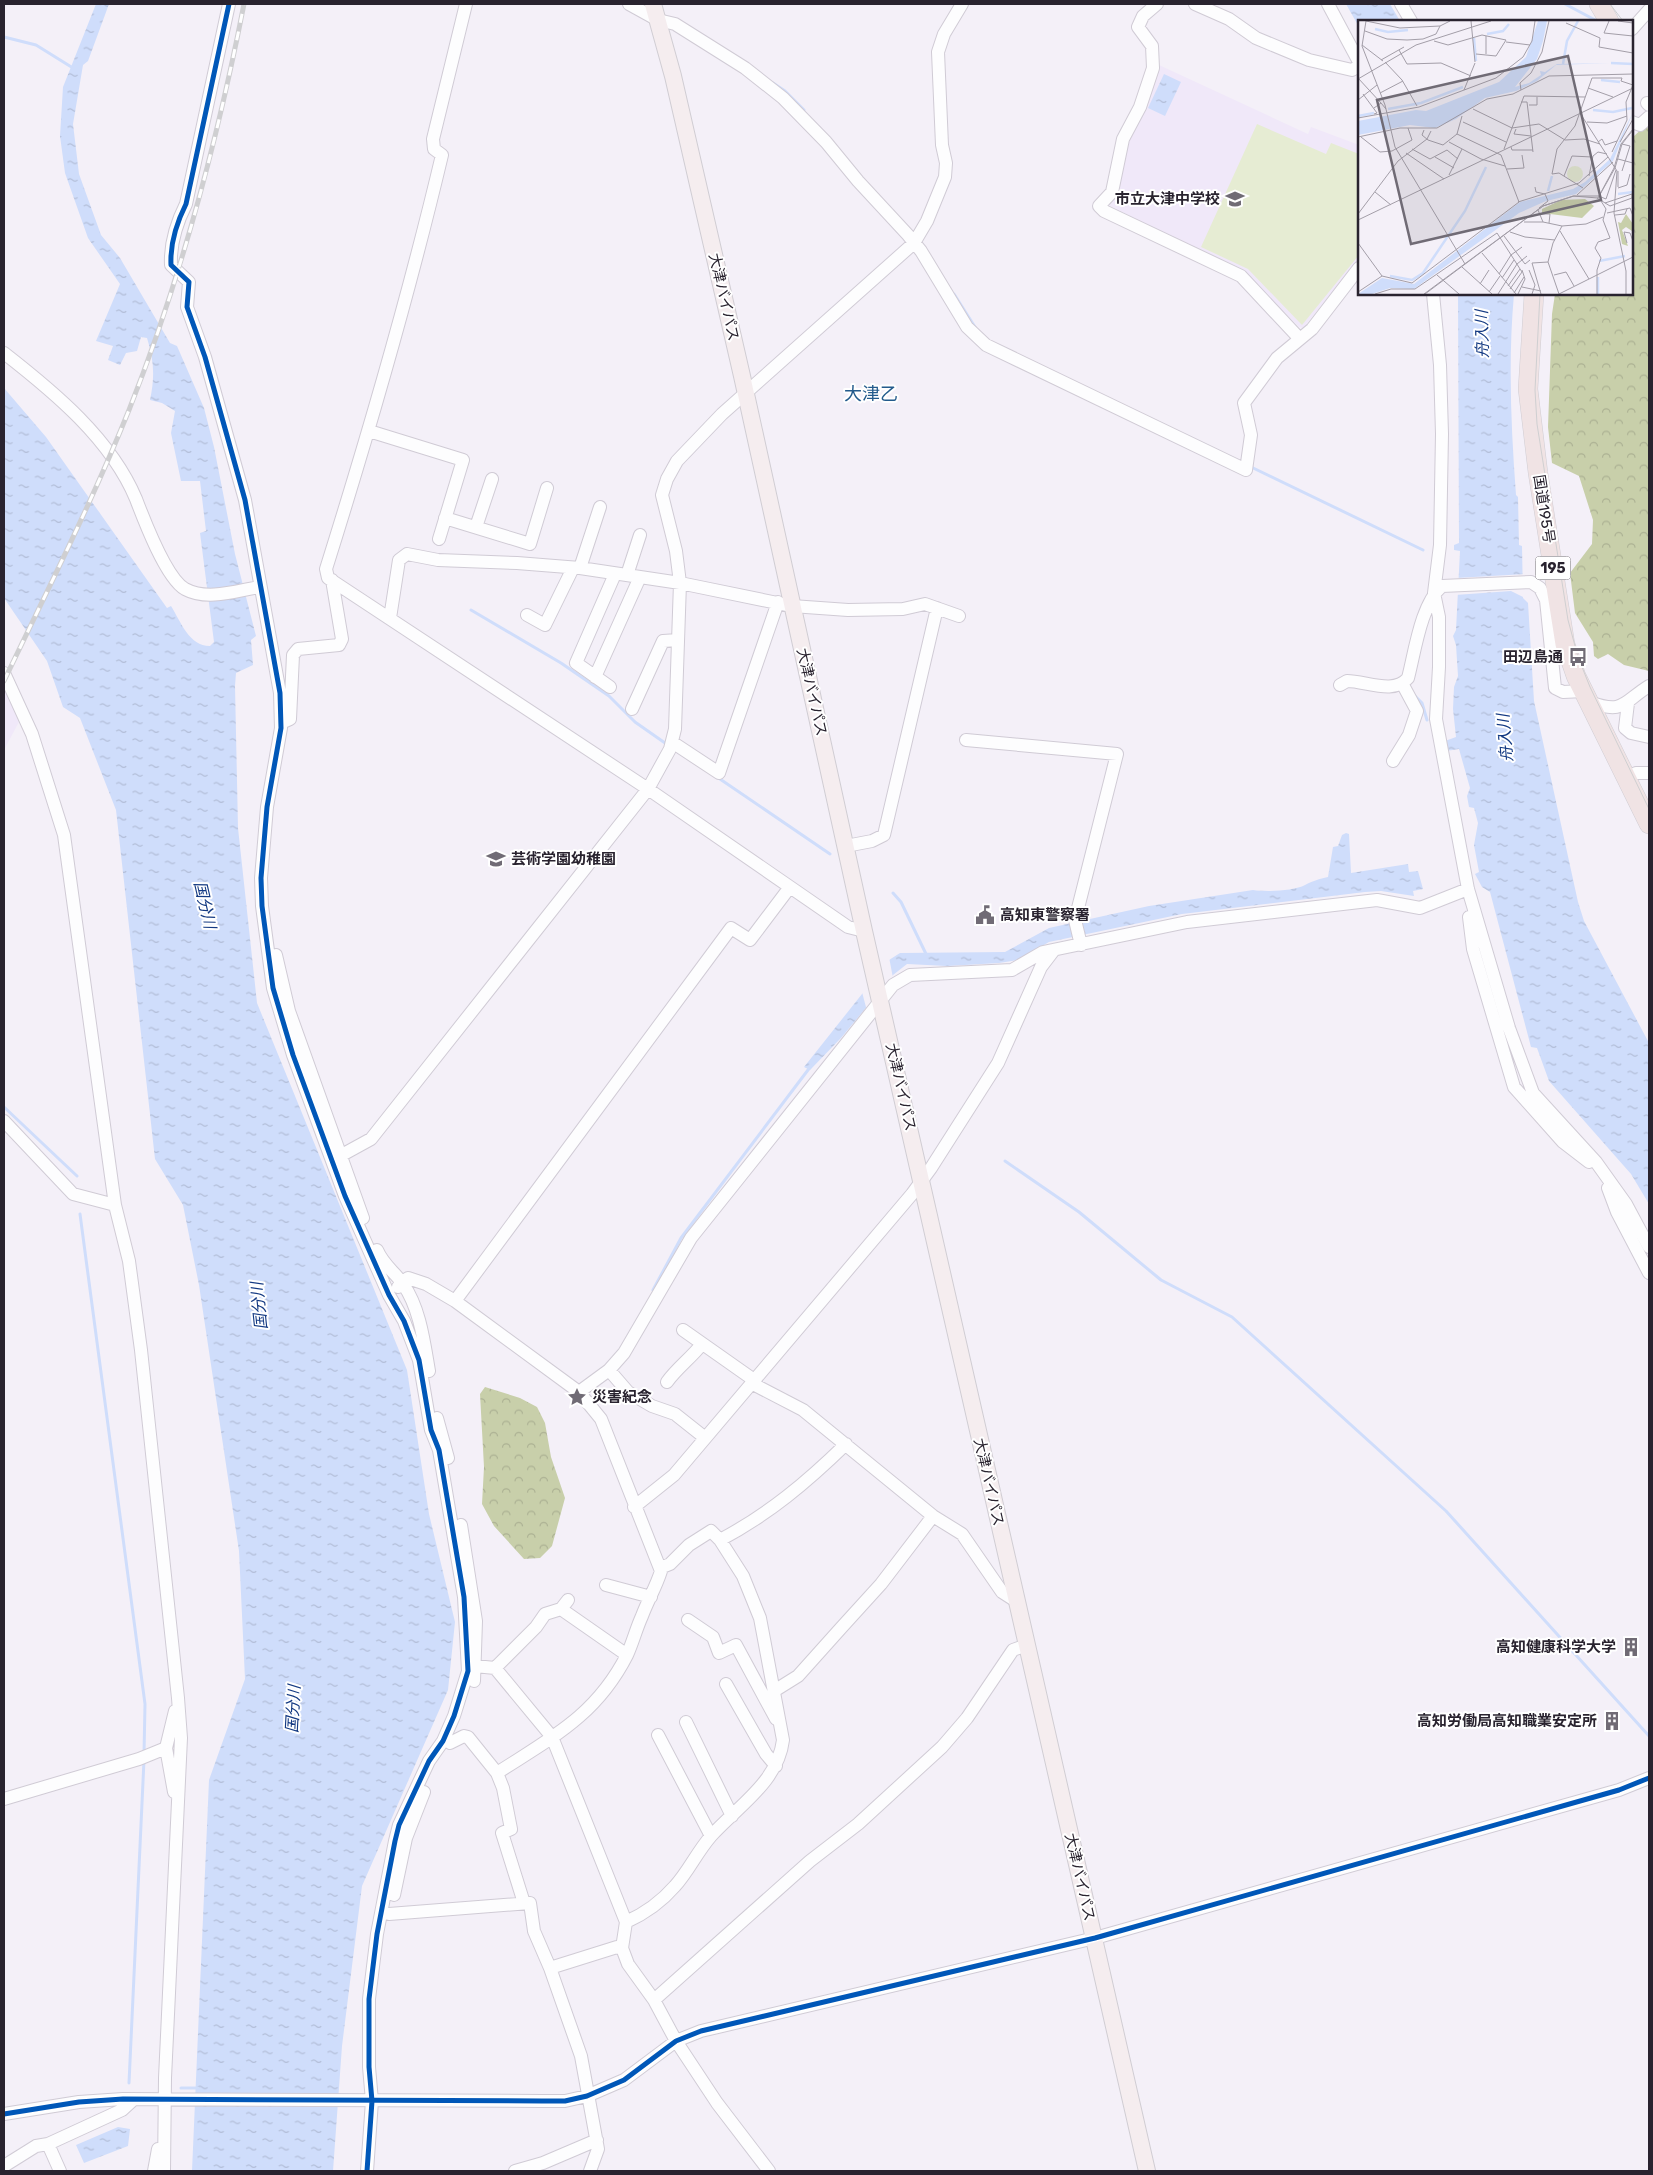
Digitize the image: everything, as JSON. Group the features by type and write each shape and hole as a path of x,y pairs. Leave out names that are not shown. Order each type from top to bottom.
{"highway":[{"path":"1599,4 1608,20"},
{"name":"国道195号","path":"1534,295 1528,389 1538,474 1565,644 1573,669 1649,824"}],"main road":[{"name":"大津バイパス","path":"656,9 746,394 785,604 846,846 1147,2171"}],"street":[{"path":"229,4 186,204 180,216 170,252 171,265 189,282 187,307 205,357 245,500 256,588 278,680 281,723 267,807 262,861 262,906 273,988 314,1114 349,1204 388,1295 404,1321 419,1360 431,1430 439,1450 464,1597 468,1671 461,1699 446,1734 429,1760 399,1825 369,1999 369,2171"},
{"path":"466,4 433,139 434,148 442,155 420,251 369,431 326,569 328,578 648,789 848,927 864,931"},
{"path":"629,4 656,9 675,24 745,68 783,98 826,142 914,243 962,319 986,345 1246,470 1251,435 1244,403 1277,358 1312,329 1358,269"},
{"path":"340,1156 371,1139 648,789 672,742 675,729 680,584 676,551 662,495 667,479 677,461 722,414 914,243 926,221 945,177 946,163 942,145 938,52 944,34 962,4"},
{"path":"1157,4 1143,16 1138,27 1152,46 1153,68 1140,107 1123,139 1112,192 1099,206 1104,211 1241,276 1299,338"},
{"path":"1195,4 1229,19 1256,38 1309,60 1352,70 1358,67"},
{"path":"1328,4 1358,60"},
{"path":"1401,4 1410,20"},
{"path":"1633,28 1649,10"},
{"path":"1633,122 1640,125 1649,117"},
{"path":"1434,295 1440,365 1442,452 1438,590 1440,667 1436,719 1468,888 1509,1028 1534,1093 1596,1162 1626,1204 1649,1247"},
{"path":"4,353 51,392 100,442 135,497 151,539 176,581 183,588 198,595 208,596 256,588"},
{"path":"369,431 463,460 438,539"},
{"path":"476,528 492,479"},
{"path":"445,518 530,544 547,488"},
{"path":"527,615 545,625 576,568 600,507"},
{"path":"610,688 576,664 640,535"},
{"path":"390,618 399,560 407,554 438,560 576,568 680,584 785,604 848,610 903,609 925,604 959,616"},
{"path":"595,677 640,578"},
{"path":"281,723 290,719 293,655 298,649 340,645 342,640 332,580"},
{"path":"1438,590 1531,582 1540,588 1546,600 1555,688 1563,692 1587,696 1612,708 1628,703 1636,694 1649,686"},
{"path":"1340,685 1347,681 1390,687 1403,685 1408,678 1428,605 1438,590"},
{"path":"672,742 720,773 785,604"},
{"path":"846,846 872,841 884,836 938,608"},
{"path":"632,709 663,641 678,640"},
{"path":"4,673 32,734 64,835 115,1205 129,1261 141,1350 178,1698 181,1738 169,2098 164,2132 154,2171"},
{"path":"1393,760 1409,735 1417,711 1403,685"},
{"path":"1627,731 1625,728 1628,703"},
{"path":"1609,741 1627,731 1649,737"},
{"path":"966,740 1117,754 1075,920 1080,941"},
{"path":"1627,778 1636,772 1649,773"},
{"path":"262,861 278,965 289,1011 340,1156 383,1263 402,1283 412,1299 424,1340 439,1428 447,1449 476,1621 474,1682 463,1718 450,1743 437,1762 406,1838 389,1914 382,1931"},
{"path":"455,1301 731,928 750,940 790,887"},
{"path":"580,1392 609,1370 624,1353 691,1238 892,985 910,975 1012,970 1043,952 1080,941 1187,922 1377,900 1420,908 1468,888"},
{"path":"1468,888 1473,949 1514,1087 1562,1142 1592,1165 1607,1184 1617,1212 1649,1273"},
{"path":"634,1507 674,1475 922,1180 998,1063 1041,967 1054,950"},
{"path":"4,1122 73,1194 115,1205"},
{"path":"388,1295 408,1278 426,1284 455,1301 580,1392 601,1419 634,1507 660,1568 657,1586 627,1655 613,1679 592,1706 568,1728 496,1773"},
{"path":"682,1330 752,1382 803,1410 933,1516 962,1534 1002,1592 1016,1601"},
{"path":"667,1382 674,1372 688,1361 702,1344"},
{"path":"609,1370 628,1392 652,1406 675,1414 704,1437"},
{"path":"720,1540 748,1525 806,1483 846,1444"},
{"path":"774,1691 798,1676 881,1584 933,1516"},
{"path":"626,1922 641,1916 676,1886 692,1860 711,1836 732,1816 776,1766 782,1753 783,1740 778,1723 774,1691 757,1609 742,1576 720,1540 711,1531 689,1546 670,1564 660,1568"},
{"path":"606,1585 651,1598"},
{"path":"494,1668 522,1642 545,1614 564,1604 627,1655"},
{"path":"688,1620 713,1637 719,1653 736,1645 778,1723"},
{"path":"654,2000 810,1861 858,1824 942,1748 967,1718 1013,1650 1027,1645"},
{"path":"476,1666 494,1668 552,1737 626,1922 622,1948 628,1964 654,2000 676,2041 717,2102 769,2171"},
{"path":"726,1684 766,1754 776,1766"},
{"path":"178,1698 161,1750 178,1815"},
{"path":"686,1722 732,1816"},
{"path":"658,1735 711,1836"},
{"path":"450,1743 464,1736 468,1737 496,1773 503,1788 511,1829 502,1833 524,1903"},
{"path":"4,1799 139,1759 161,1750"},
{"path":"4,2114 79,2102 134,2099 369,2096 550,2101 587,2096 624,2080 676,2041 701,2031 1095,1938 1619,1790 1649,1778"},
{"path":"389,1914 530,1903 534,1931 550,1968 581,2056 598,2149 590,2171"},
{"path":"550,1968 617,1947 622,1948"},
{"path":"4,2166 36,2146 48,2144 122,2110 134,2099"},
{"path":"164,2132 164,2171"},
{"path":"515,2171 543,2163 596,2140"},
{"path":"48,2144 60,2171"}],"shaded area":[{"name":"市立大津中学校","path":"1159,65 1308,134 1311,127 1358,145 1358,260 1303,328 1299,327 1246,273 1108,205 1124,151"},
{"path":"4,685 20,720 4,750"}],"green space":[{"path":"1649,122 1649,671 1624,665 1608,654 1598,659 1594,656 1593,642 1575,613 1570,573 1592,544 1593,520 1579,476 1552,463 1548,427 1552,314 1555,295 1633,295 1633,137"},
{"path":"1257,124 1326,154 1331,143 1358,154 1358,256 1302,325 1248,269 1201,247"},
{"path":"485,1387 520,1398 537,1407 545,1423 551,1457 565,1498 552,1546 540,1558 524,1559 494,1526 482,1504 484,1467 480,1394"}],"water":[{"name":"国分川","path":"96,4 109,4 88,61 83,65 73,124 79,174 101,235 120,258 170,343 177,346 204,408 214,447 235,554 256,636 251,640 253,665 236,673 235,686 238,828 257,1003 407,1370 429,1514 455,1622 448,1690 362,1886 342,2046 333,2171 192,2171 209,1780 245,1679 239,1551 199,1285 183,1205 155,1159 116,810 80,718 63,707 47,661 4,598 4,388 46,437 167,608 171,606 186,632 196,642 203,645 210,646 214,642 200,533 206,531 200,481 181,481 171,433 175,411 162,403 150,400 153,369 147,338 141,337 137,351 126,353 120,365 108,360 113,346 96,341 120,284 88,238 65,173 60,136 63,87"},
{"path":"1346,4 1390,4 1399,20 1358,20 1358,25"},
{"path":"1164,74 1181,82 1165,116 1148,108"},
{"name":"舟入川","path":"1458,295 1514,295 1511,369 1513,445 1516,495 1518,497 1519,545 1522,546 1523,598 1528,603 1534,701 1578,902 1584,921 1649,1043 1649,1204 1631,1174 1549,1081 1537,1048 1531,1047 1490,892 1482,887 1475,874 1479,872 1474,845 1478,823 1474,808 1469,807 1467,796 1470,788 1459,749 1446,751 1445,741 1456,737 1453,709 1454,687 1458,676 1456,645 1453,636 1456,630 1460,551 1454,550 1454,545 1459,543"},
{"path":"1349,834 1351,873 1408,864 1409,872 1418,871 1423,889 1413,891 1414,896 1381,891 1365,892 1182,914 1049,942 1018,960 999,963 947,966 907,964 893,975 841,1038 810,1070 804,1067 889,960 900,953 1005,952 1049,928 1149,906 1253,890 1294,889 1328,877 1333,847 1338,846 1342,835"},
{"path":"118,2127 130,2129 128,2146 84,2163 76,2145"}],"pier":[{"path":"1526,574 1527,599 1511,591 1455,595 1456,578"},
{"path":"889,957 893,978 867,1011 862,992"}],"waterway":[{"path":"1565,4 1595,20"},
{"path":"4,37 36,45 73,68"},
{"path":"773,83 785,91 804,110"},
{"path":"954,294 975,327"},
{"path":"1249,466 1423,550"},
{"path":"471,610 561,663 609,696 635,722 665,743"},
{"path":"1415,696 1422,703 1427,720"},
{"path":"717,777 830,854"},
{"path":"893,893 901,902 927,956"},
{"path":"653,1290 681,1238 811,1066"},
{"path":"4,1107 77,1176"},
{"path":"1005,1161 1079,1212 1161,1280 1232,1317 1446,1511 1649,1736"},
{"path":"80,1214 145,1704 144,1754"},
{"path":"129,2083 144,1760"},
{"path":"181,2088 198,2088"}],"tram line":[{"path":"1610,4 1622,20"},
{"path":"1540,295 1535,390 1537,424 1568,620 1578,657 1590,687 1649,809"}],"railway":[{"path":"4,681 100,478 148,361 196,210 222,107 244,4"}],"cycle path":[{"path":"229,4 186,204 173,241 171,265 189,282 187,307 205,357 245,500 280,693 281,728 267,807 261,878 262,906 273,988 293,1055 345,1196 389,1295 404,1321 419,1360 431,1430 439,1450 464,1597 468,1671 454,1716 443,1741 429,1761 399,1825 377,1934 369,1999 369,2067 372,2101 367,2171"},
{"path":"4,2114 79,2102 123,2099 565,2101 587,2096 624,2080 676,2041 701,2031 1095,1938 1619,1790 1649,1778"}],"place":[{"name":"市立大津中学校","path":"1235,199"},
{"name":"田辺島通","path":"1578,657"},
{"name":"芸術学園幼稚園","path":"496,859"},
{"name":"高知東警察署","path":"985,915"},
{"name":"災害紀念","path":"577,1397"},
{"name":"高知健康科学大学","path":"1631,1647"},
{"name":"高知労働局高知職業安定所","path":"1612,1721"}],"district":[{"name":"大津乙","path":"871,394"}]}
